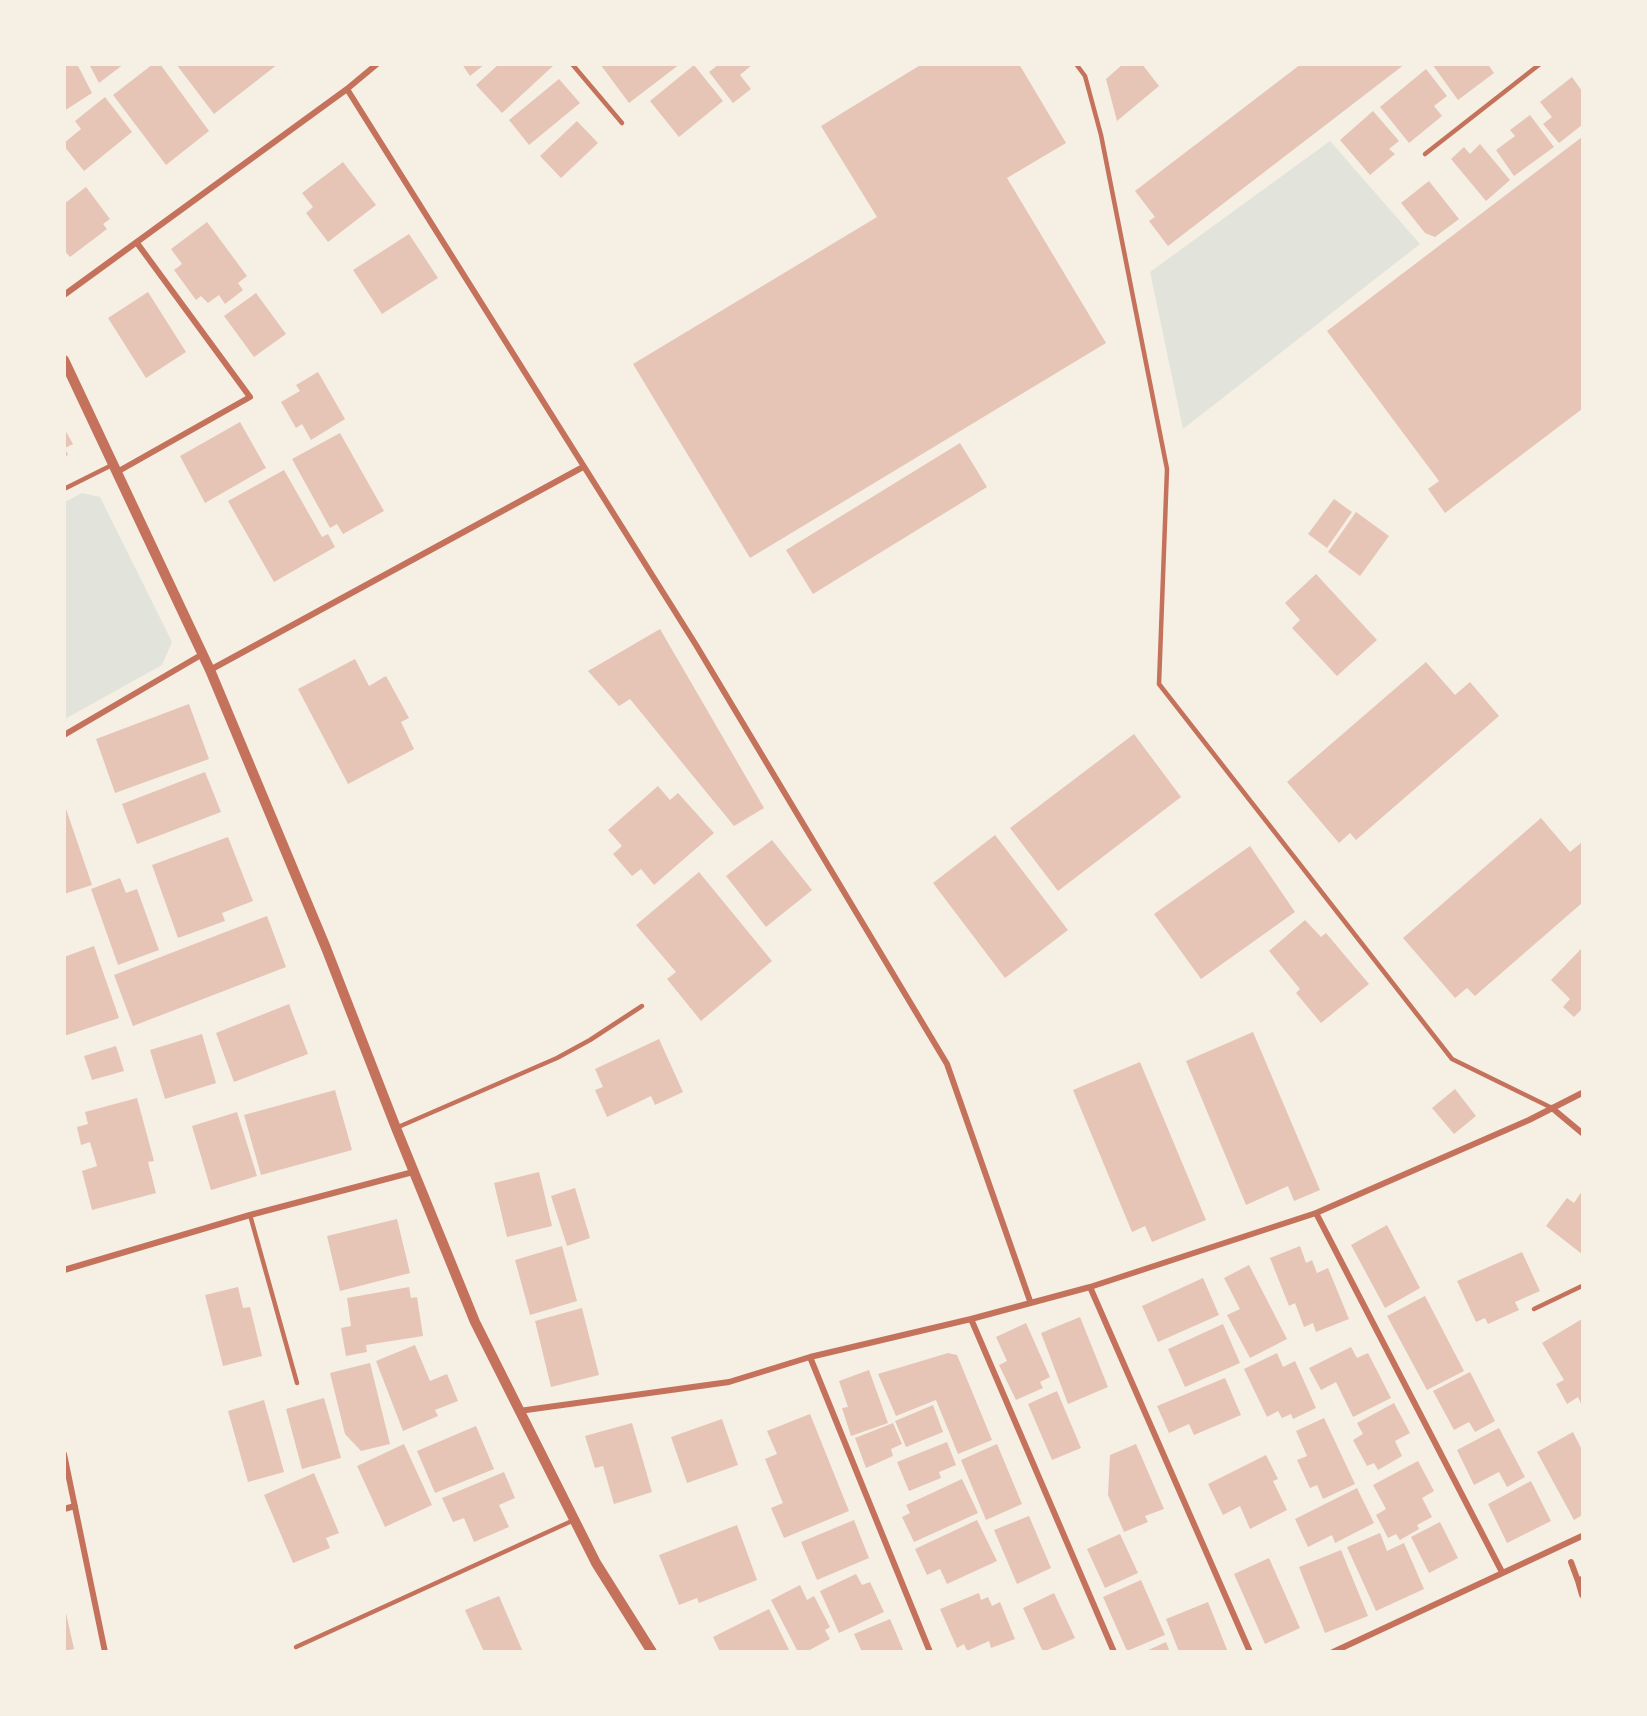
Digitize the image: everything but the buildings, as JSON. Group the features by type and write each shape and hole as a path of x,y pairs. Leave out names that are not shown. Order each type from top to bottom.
{"street":[{"path":"64,295 347,89 377,64"},
{"path":"347,89 696,645 946,1064 1030,1301"},
{"path":"115,468 250,397 137,243"},
{"path":"64,360 210,670 326,948 413,1172 475,1322 518,1412 597,1563 652,1652"},
{"path":"210,670 583,466"},
{"path":"64,735 201,655"},
{"path":"518,1412 729,1382 810,1357 1090,1287 1316,1213 1528,1120 1582,1092"},
{"path":"1552,1108 1582,1133"},
{"path":"64,1270 249,1215 413,1172"},
{"path":"1316,1213 1502,1572"},
{"path":"1090,1287 1250,1652"},
{"path":"971,1318 1114,1652"},
{"path":"810,1357 930,1652"},
{"path":"64,1454 105,1652"},
{"path":"64,1509 75,1506"},
{"path":"1333,1652 1582,1536"},
{"path":"1571,1562 1580,1580 1582,1595"}],"lane":[{"path":"572,64 622,123"},
{"path":"1076,64 1085,76 1101,135 1167,469 1159,684 1452,1059 1552,1108"},
{"path":"1425,154 1540,64"},
{"path":"64,489 115,468"},
{"path":"396,1128 557,1058 590,1040 642,1006"},
{"path":"249,1215 297,1383"},
{"path":"1534,1309 1582,1286"},
{"path":"296,1647 574,1520"}],"shaded area":[{"path":"1330,141 1420,244 1183,429 1150,272"},
{"path":"82,493 100,497 172,642 162,665 65,719 65,502"}]}
